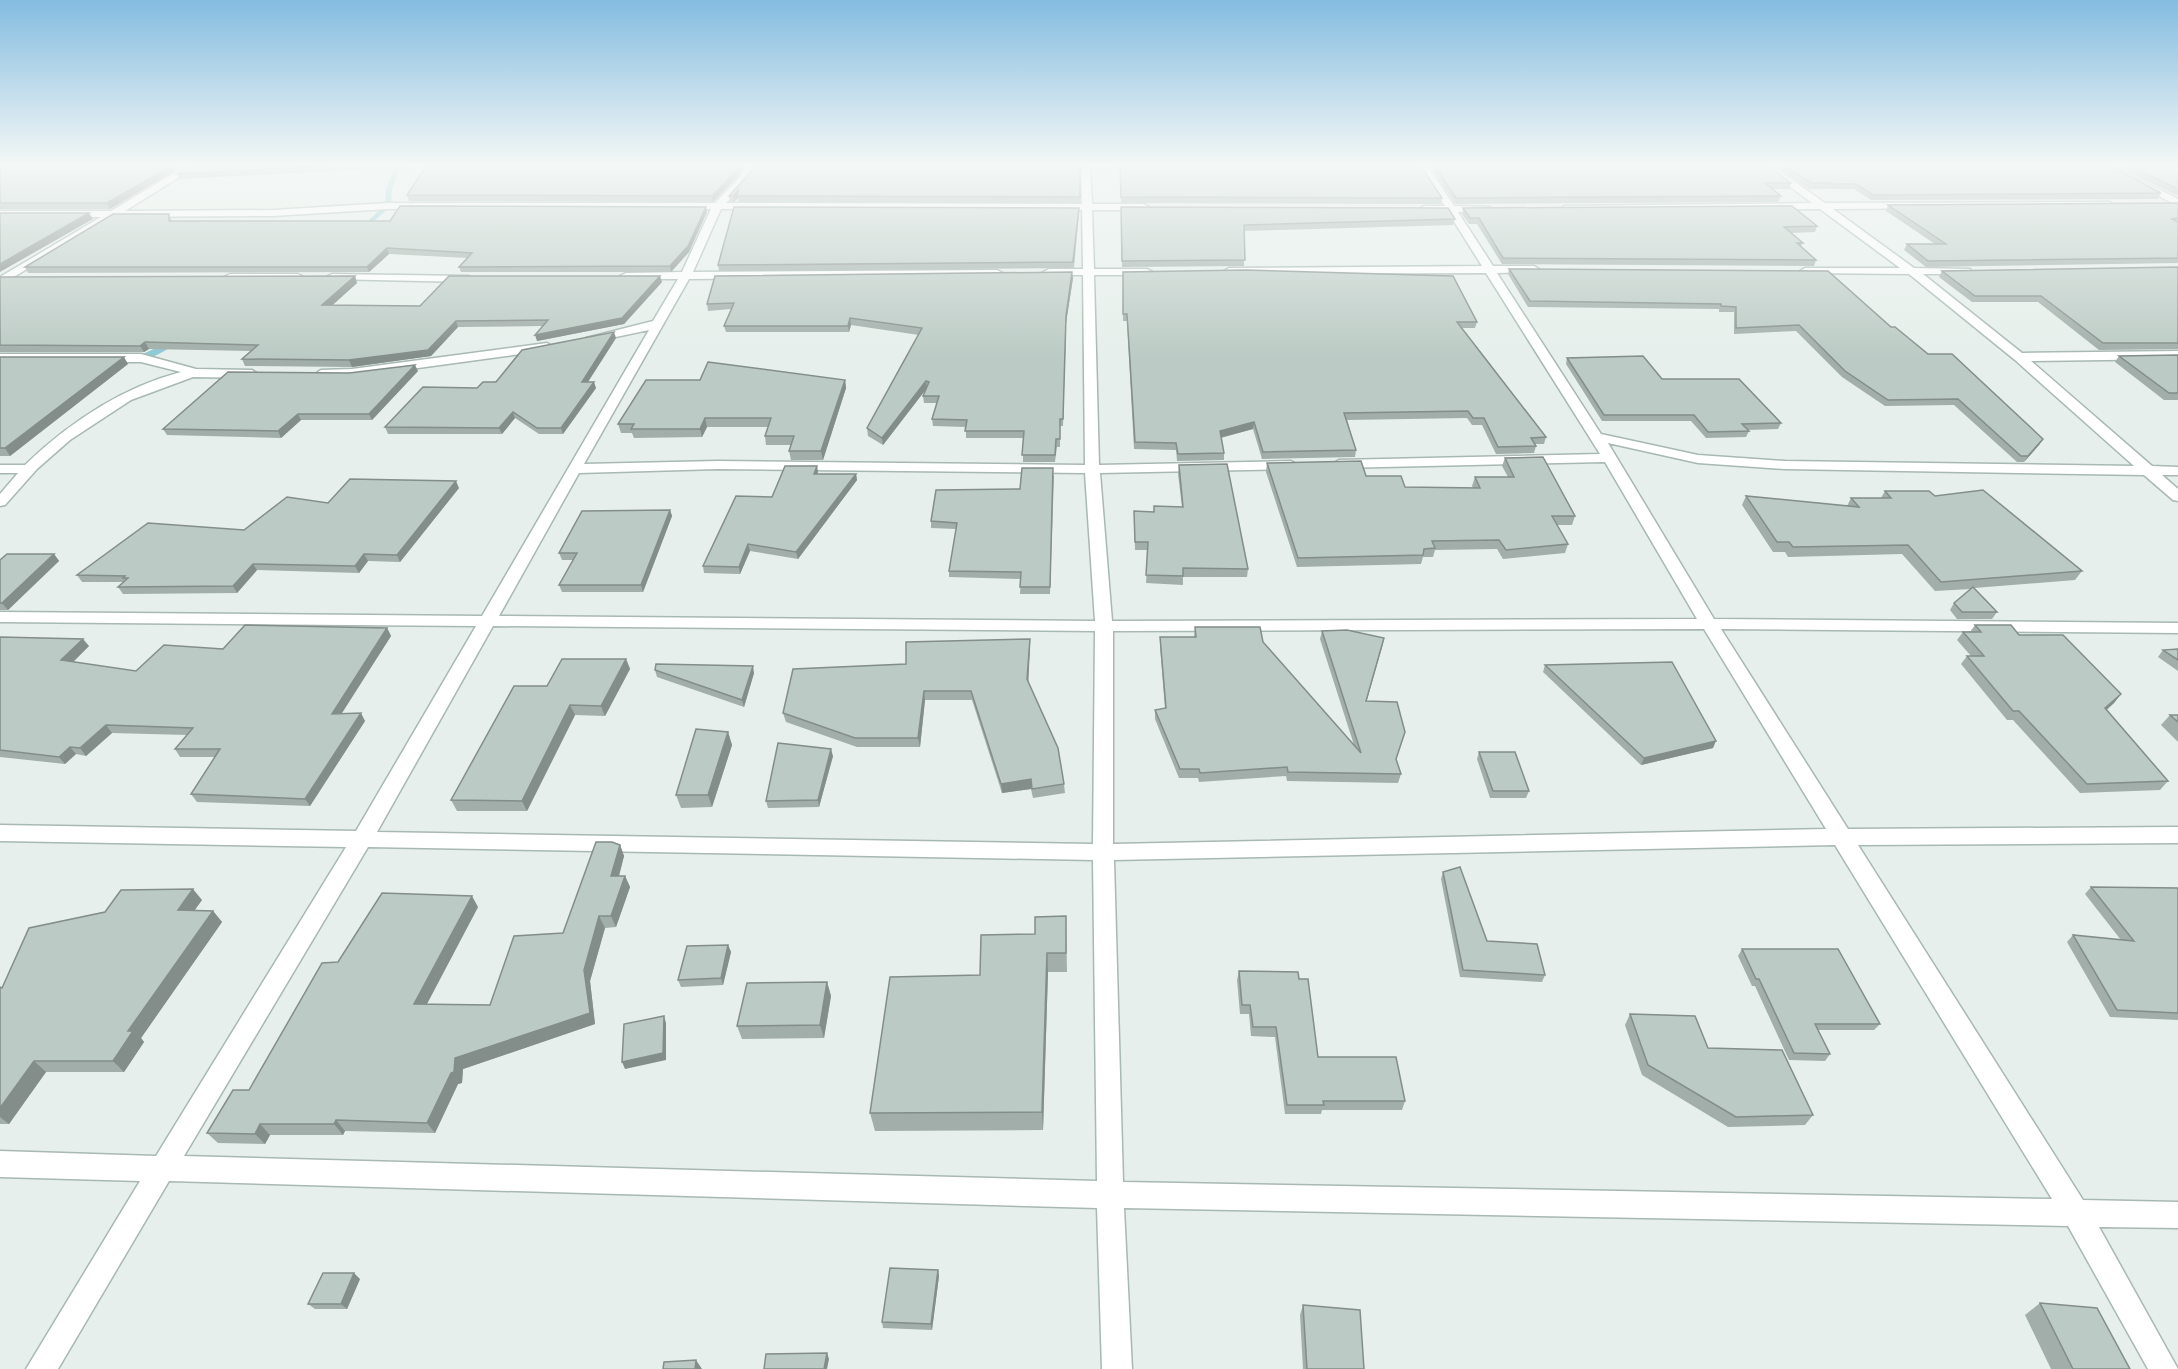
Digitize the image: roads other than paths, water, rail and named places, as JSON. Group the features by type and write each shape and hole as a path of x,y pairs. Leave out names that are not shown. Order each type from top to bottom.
{"street":[{"path":"2,279 85,230"},
{"path":"41,1369 362,839 686,275 707,230"},
{"path":"1089,230 1092,469 1104,626 1103,852 1110,1195 1117,1369"},
{"path":"1463,230 1597,437 1709,624 2075,1212 2164,1369"},
{"path":"1856,230 1913,272 2019,357 2178,497"},
{"path":"1219,271 1547,269"},
{"path":"1795,271 1982,271"},
{"path":"1042,272 1160,272"},
{"path":"617,276 1007,273"},
{"path":"222,277 480,279"},
{"path":"2,279 30,278"},
{"path":"579,341 658,324"},
{"path":"310,374 352,373 555,345"},
{"path":"2019,357 2178,355"},
{"path":"0,358 141,358 194,372 266,374"},
{"path":"0,502 58,442 94,417 146,389 194,372"},
{"path":"1597,437 1698,459 1785,465 2178,471"},
{"path":"1325,464 1610,458"},
{"path":"574,469 741,465 1092,469 1302,465"},
{"path":"0,469 30,469"},
{"path":"0,617 488,619 1104,626 1709,624 2178,628"},
{"path":"0,832 1103,852 1841,837 2178,834"},
{"path":"0,1164 1110,1195 2178,1215"}],"waterway":[{"path":"131,359 141,358 173,343"}]}
